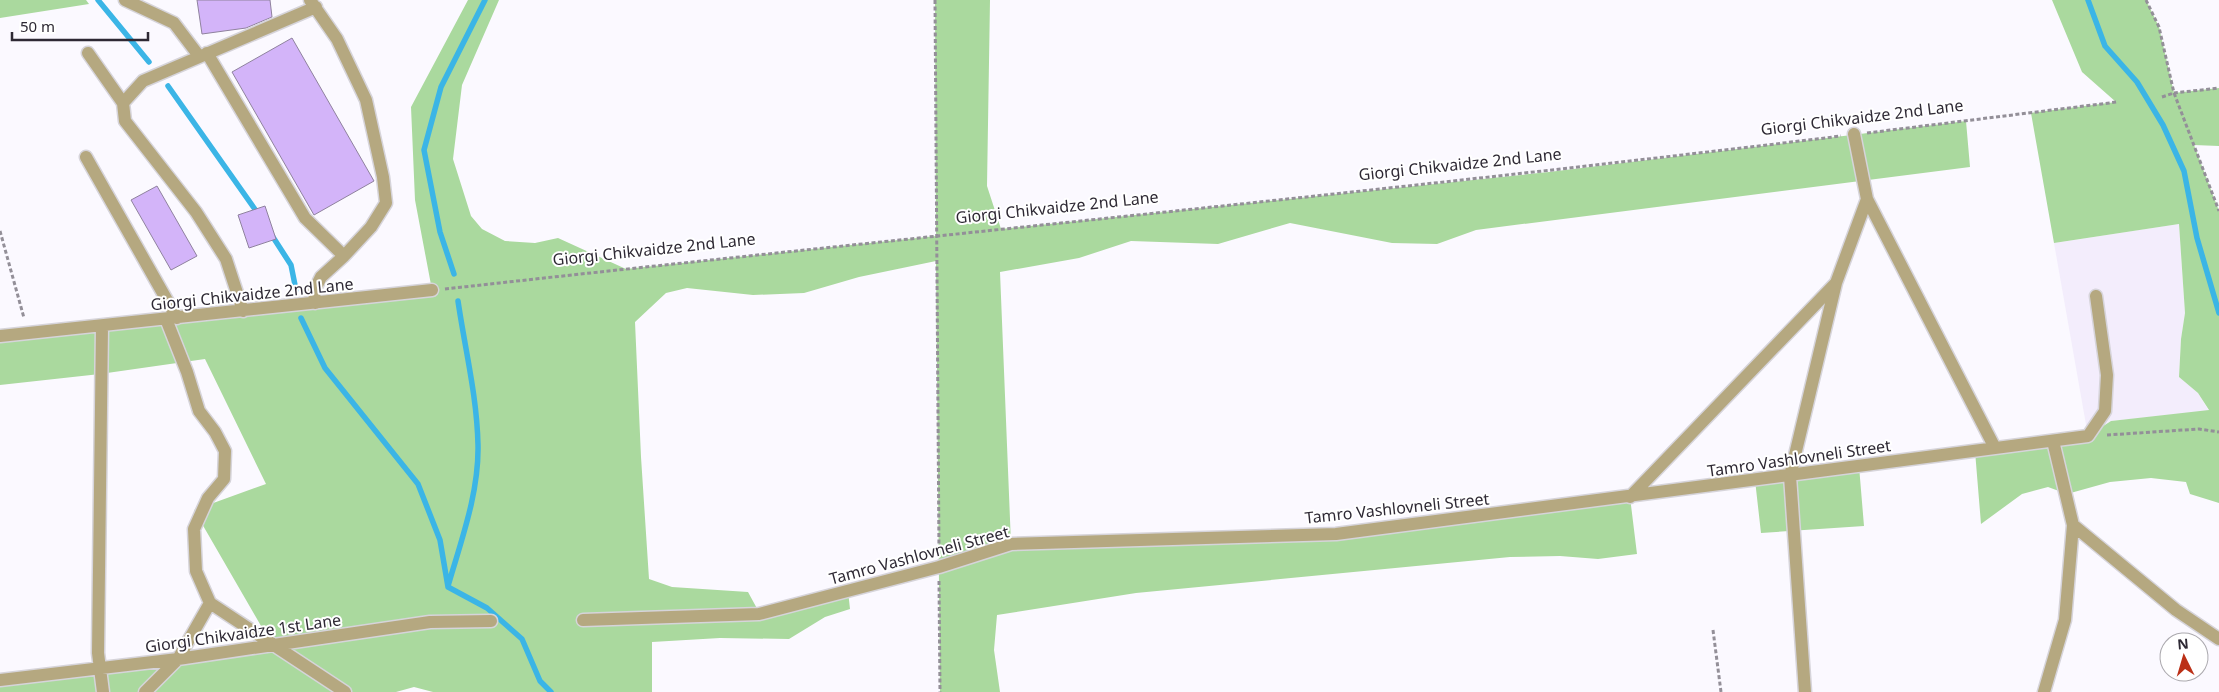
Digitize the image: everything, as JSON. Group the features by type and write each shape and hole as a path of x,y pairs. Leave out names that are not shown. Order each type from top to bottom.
{"street":[{"path":"125,0 174,23 203,55 305,218 344,256"},
{"path":"123,103 143,81 313,4 337,39 366,100 383,177 386,202 371,227 344,256 321,276 314,290 315,303"},
{"path":"88,53 123,103 125,121 196,212 226,259 243,311"},
{"path":"1854,134 1867,199 1995,448"},
{"path":"86,157 171,319 198,411 225,450 224,479 208,498 194,529 196,571 210,602 345,692"},
{"path":"1806,692 1790,476 1836,283 1867,199"},
{"path":"1630,497 1836,283"},
{"name":"Giorgi Chikvaidze 2nd Lane","path":"0,336 432,290"},
{"path":"2088,436 2105,411 2107,375 2096,296"},
{"path":"102,326 99,669 103,692"},
{"name":"Tamro Vashlovneli Street","path":"583,620 760,614 939,567 1011,544 1336,534 2088,436"},
{"path":"2044,692 2065,620 2073,525 2052,441"},
{"path":"2073,525 2176,610 2219,639"},
{"path":"144,692 178,659 210,602"},
{"name":"Giorgi Chikvaidze 1st Lane","path":"0,680 178,659 430,622 491,621"}],"path":[{"path":"935,0 940,692"},
{"path":"2146,0 2159,27 2174,93 2219,211"},
{"path":"2162,97 2174,93 2219,88"},
{"name":"Giorgi Chikvaidze 2nd Lane","path":"432,290 1549,172 2117,102"},
{"path":"0,232 29,334"},
{"path":"2088,436 2199,429 2219,432"},
{"path":"1714,630 1721,692"}],"shaded area":[{"path":"2179,224 2185,313 2181,339 2179,377 2198,393 2209,411 2111,421 2088,436 2054,243"}],"green space":[{"path":"0,0 86,0 89,4 0,18"},
{"path":"468,0 499,0 462,85 453,159 471,216 482,229 505,241 535,243 558,238 626,269 936,236 935,0 990,0 987,186 1001,229 1549,172 1966,121 1970,167 1476,230 1437,244 1392,243 1290,223 1218,244 1131,241 1079,258 1000,272 1011,544 1336,534 1630,497 1637,554 1598,559 1560,556 1510,557 1136,593 997,615 994,650 1000,692 940,692 936,261 859,277 804,293 753,295 687,288 666,293 635,322 649,579 672,587 748,592 760,614 848,591 850,609 825,617 789,639 720,638 652,642 652,692 433,692 414,687 396,692 0,692 0,681 272,645 194,510 266,484 205,359 100,374 0,385 0,336 432,290 415,200 411,107"},
{"path":"2052,0 2146,0 2159,27 2174,93 2219,88 2219,146 2194,145 2219,211 2219,503 2190,494 2186,482 2151,478 2110,482 2067,494 2048,487 2022,494 1981,524 1975,451 2088,436 2111,421 2209,410 2198,393 2179,377 2181,339 2185,313 2179,224 2054,243 2031,113 2116,102 2082,72"},
{"path":"1859,466 1864,526 1761,533 1755,480"}],"building":[{"path":"197,0 270,0 272,17 246,28 202,34"},
{"path":"292,38 374,181 314,215 232,72"},
{"path":"157,186 197,256 171,270 131,200"},
{"path":"265,206 276,239 249,248 238,215"}],"waterway":[{"path":"98,0 149,62"},
{"path":"454,274 440,232 424,150 441,87 485,0"},
{"path":"2088,0 2105,46 2137,82 2163,125 2184,171 2197,238 2219,313"},
{"path":"168,86 259,215"},
{"path":"271,234 291,265 296,290"},
{"path":"448,586 468,517 478,463 475,409 458,301"},
{"path":"301,318 325,368 418,484 440,540 448,587 487,608 522,639 540,681 551,692"}]}
